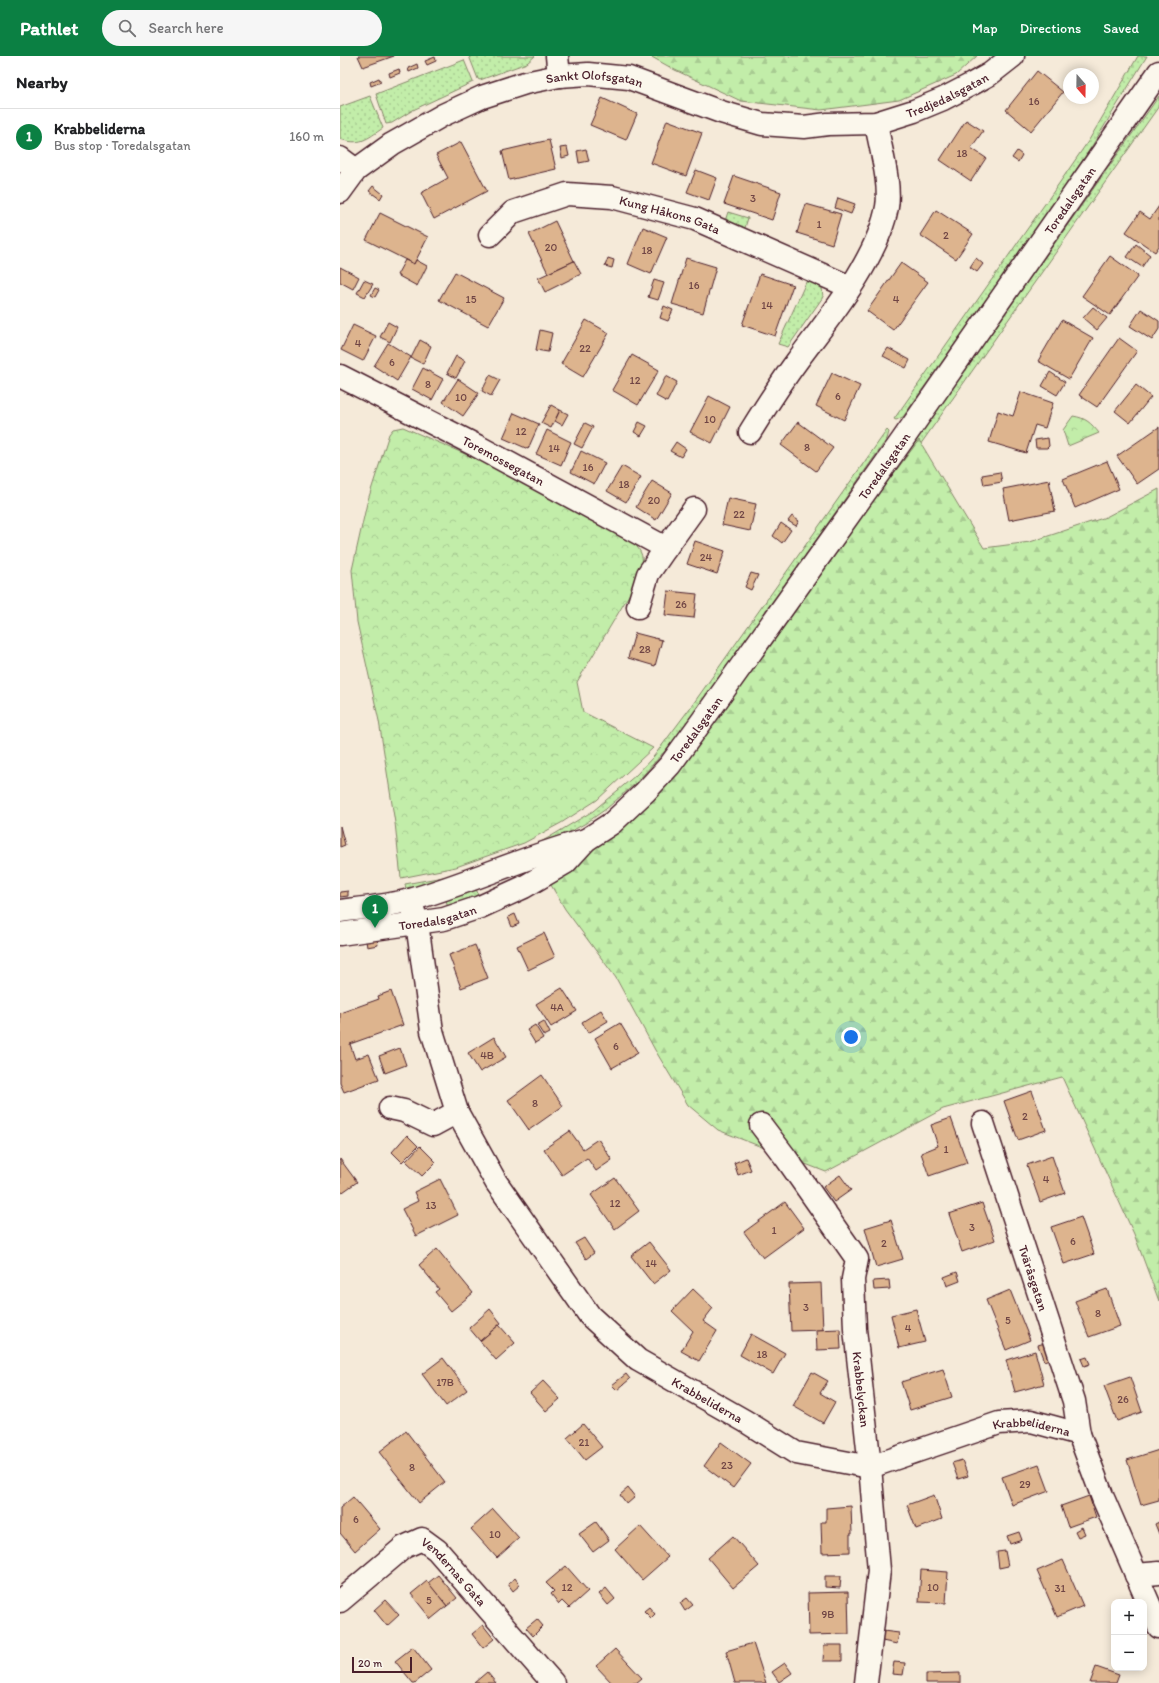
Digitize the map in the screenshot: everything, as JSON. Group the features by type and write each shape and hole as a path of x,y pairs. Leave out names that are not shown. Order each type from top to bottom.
{"street":[{"name":"Tredjedalsgatan","path":"876,123 943,99 990,74 1013,56"},
{"name":"Sankt Olofsgatan","path":"340,192 348,164 392,144 443,115 475,100 525,82 558,66 588,74 629,78 721,112 762,124 804,127 828,124 876,123"},
{"name":"Toredalsgatan","path":"340,934 444,919 480,907 524,886 565,863 586,840 612,823 645,792 670,765 689,739 901,442 1159,72"},
{"path":"750,432 783,380 864,265 876,240 887,206 886,174 876,123"},
{"name":"Kung Håkons Gata","path":"490,235 513,212 568,194 612,197 695,219 850,286"},
{"name":"Toremossegatan","path":"340,376 477,446 666,548"},
{"path":"638,607 648,574 694,509"},
{"name":"Toredalsgatan","path":"340,910 409,900 470,881 557,848 586,840"},
{"name":"Krabbeliderna","path":"409,900 417,923 432,1031 457,1112 496,1182 590,1316 638,1360 745,1421 796,1453 870,1466 999,1423 1031,1421 1079,1434 1103,1498 1159,1627"},
{"path":"390,1108 404,1111 433,1125 457,1112"},
{"name":"Tväråsgatan","path":"982,1123 1074,1401 1079,1434"},
{"name":"Krabbelyckan","path":"761,1125 857,1259 853,1279 855,1329 870,1466 879,1570 866,1683"},
{"name":"Vendernas Gata","path":"340,1601 404,1546 422,1539 437,1550 553,1683"},
{"path":"1136,1575 1159,1573"}],"green space":[{"path":"469,56 535,56 527,63 480,80 478,79"},
{"path":"650,56 977,56 956,75 899,100 821,110 741,101 675,70"},
{"path":"1138,56 1147,56 1092,146 1055,202 903,417 896,420 894,419 1089,140"},
{"path":"464,60 473,82 413,110 392,123 386,124 376,94"},
{"path":"370,96 383,128 363,140 353,142 340,139 340,107"},
{"path":"1159,96 1159,106 889,489 702,741"},
{"path":"728,212 748,218 744,231 724,224"},
{"path":"807,280 822,288 823,297 788,347 778,344"},
{"path":"1073,416 1088,422 1099,433 1068,446 1063,430"},
{"path":"403,427 481,461 622,534 637,547 642,555 643,561 641,575 577,682 583,712 653,748 597,800 561,823 524,843 456,867 401,878 395,823 379,721 357,622 352,570 367,503 389,434 393,429"},
{"path":"887,430 889,432 887,439 687,724 636,783 606,809 586,823 550,843 407,894 405,884 454,875 522,852 593,811 636,775 654,756 693,704"},
{"path":"919,440 984,548 1030,542 1106,517 1159,489 1159,1301 1134,1234 1062,1077 943,1109 826,1172 718,1130 688,1105 655,1050 616,978 565,909 548,880 590,852 642,805 691,754 876,497"},
{"path":"476,889 479,896 449,908 447,905 446,897"}],"building":[{"path":"358,56 394,56 363,67"},
{"path":"435,57 436,61 427,65 425,61"},
{"path":"417,64 418,68 409,72 408,68"},
{"path":"399,69 400,73 390,77 389,73"},
{"path":"1037,71 1063,92 1031,131 1006,110"},
{"path":"379,78 381,82 371,86 370,82"},
{"path":"602,98 637,114 626,140 590,125"},
{"path":"667,120 702,133 686,176 651,163"},
{"path":"966,120 983,131 971,148 986,158 971,181 940,160"},
{"path":"549,140 556,169 509,180 502,151"},
{"path":"461,142 487,191 434,219 421,193 448,178 436,155"},
{"path":"567,147 569,156 562,158 560,148"},
{"path":"586,149 589,161 579,163 577,151"},
{"path":"1017,151 1022,155 1018,162 1012,158"},
{"path":"696,170 717,178 709,200 687,192"},
{"path":"734,176 781,192 772,220 724,204"},
{"path":"373,186 383,194 380,199 369,191"},
{"path":"838,198 855,204 851,214 835,208"},
{"path":"806,204 841,214 832,244 797,233"},
{"path":"1159,206 1159,246 1155,252 1126,232 1140,212 1150,219"},
{"path":"936,210 973,234 956,259 920,235"},
{"path":"380,213 428,237 414,264 366,240"},
{"path":"555,221 574,261 548,273 529,234"},
{"path":"643,227 667,237 651,274 628,264"},
{"path":"1136,244 1150,255 1142,267 1127,257"},
{"path":"1110,256 1138,276 1110,315 1082,296"},
{"path":"608,258 614,260 612,268 605,266"},
{"path":"686,258 716,267 703,313 672,304"},
{"path":"976,258 983,264 977,272 970,267"},
{"path":"405,260 414,264 416,260 427,266 417,286 397,275"},
{"path":"574,261 581,274 545,292 538,278"},
{"path":"901,263 928,282 893,330 867,311"},
{"path":"340,267 359,277 353,289 340,282"},
{"path":"455,272 504,298 488,326 439,300"},
{"path":"760,274 793,285 775,336 742,325"},
{"path":"364,280 373,284 365,297 357,293"},
{"path":"654,280 664,283 658,300 648,297"},
{"path":"375,288 379,290 375,297 371,295"},
{"path":"664,306 673,310 668,321 660,318"},
{"path":"1093,307 1107,318 1097,330 1083,318"},
{"path":"1141,309 1159,321 1159,329 1152,340 1130,326"},
{"path":"586,320 609,333 583,377 561,364"},
{"path":"1062,320 1093,338 1069,379 1038,361"},
{"path":"388,322 397,327 390,342 380,337"},
{"path":"353,325 376,336 363,361 341,350"},
{"path":"540,330 552,333 548,352 536,350"},
{"path":"1119,338 1137,351 1097,407 1079,395"},
{"path":"420,340 431,346 423,364 411,358"},
{"path":"388,343 411,357 397,381 374,366"},
{"path":"888,348 910,360 906,368 883,356"},
{"path":"632,355 659,370 638,405 612,390"},
{"path":"456,356 465,361 456,378 447,373"},
{"path":"423,368 443,379 432,400 412,389"},
{"path":"1050,372 1065,382 1057,395 1042,386"},
{"path":"832,373 860,386 844,420 816,406"},
{"path":"490,375 500,380 491,396 482,391"},
{"path":"666,376 677,382 667,402 656,396"},
{"path":"458,379 479,393 463,416 443,402"},
{"path":"1136,385 1151,397 1130,423 1115,411"},
{"path":"1021,392 1053,403 1045,428 1035,425 1026,453 989,442 998,411 1013,416"},
{"path":"709,396 730,407 712,443 690,432"},
{"path":"551,405 560,410 551,428 541,423"},
{"path":"560,410 568,414 562,425 555,421"},
{"path":"514,413 539,424 528,449 503,438"},
{"path":"639,422 647,426 641,436 634,432"},
{"path":"798,422 833,448 816,471 781,445"},
{"path":"585,423 593,427 582,448 574,444"},
{"path":"1159,427 1159,469 1137,484 1117,456"},
{"path":"547,430 571,442 561,465 536,454"},
{"path":"1048,438 1049,446 1047,448 1036,448 1035,440"},
{"path":"676,442 686,449 681,457 670,451"},
{"path":"581,451 605,463 594,484 571,472"},
{"path":"1107,461 1119,489 1075,508 1063,479"},
{"path":"622,466 641,477 626,502 607,491"},
{"path":"1000,472 1002,482 984,485 982,475"},
{"path":"1049,480 1055,511 1009,520 1003,489"},
{"path":"652,481 672,493 656,520 636,507"},
{"path":"728,498 756,504 750,531 722,525"},
{"path":"792,516 799,521 796,526 788,521"},
{"path":"781,523 791,530 782,543 773,536"},
{"path":"695,541 725,551 717,574 687,564"},
{"path":"751,573 758,575 751,590 745,587"},
{"path":"668,591 697,594 694,618 665,615"},
{"path":"635,633 662,640 655,666 628,658"},
{"path":"340,826 345,845 340,847"},
{"path":"348,891 348,896 340,897 340,892"},
{"path":"515,914 519,924 512,927 508,917"},
{"path":"544,933 555,957 528,970 517,946"},
{"path":"377,939 378,945 367,947 366,941"},
{"path":"475,945 488,978 461,988 449,955"},
{"path":"562,988 577,1011 551,1027 536,1004"},
{"path":"391,991 403,1025 350,1044 355,1059 369,1054 379,1079 344,1092 340,1083 340,1013 379,999 378,996"},
{"path":"601,1010 608,1021 588,1033 582,1022"},
{"path":"544,1021 550,1033 544,1036 537,1025"},
{"path":"620,1023 638,1053 612,1068 595,1038"},
{"path":"535,1025 543,1038 535,1043 527,1030"},
{"path":"494,1037 506,1057 480,1072 468,1053"},
{"path":"400,1048 406,1065 385,1073 379,1056"},
{"path":"542,1075 563,1106 529,1130 508,1100"},
{"path":"1032,1091 1046,1130 1018,1140 1004,1101"},
{"path":"951,1118 967,1163 929,1176 921,1153 938,1146 931,1125"},
{"path":"570,1131 583,1149 598,1139 612,1160 596,1171 587,1158 562,1175 544,1149"},
{"path":"407,1135 418,1146 402,1162 392,1152"},
{"path":"420,1146 436,1162 422,1176 406,1161"},
{"path":"1052,1156 1065,1193 1040,1202 1027,1165"},
{"path":"746,1158 751,1170 738,1175 734,1163"},
{"path":"340,1159 357,1182 340,1194"},
{"path":"840,1175 851,1190 834,1202 823,1187"},
{"path":"615,1178 639,1211 615,1229 591,1195"},
{"path":"440,1179 458,1215 416,1236 402,1209 418,1201 414,1192"},
{"path":"785,1202 804,1228 763,1258 744,1232"},
{"path":"982,1203 995,1240 962,1252 949,1214"},
{"path":"1081,1217 1094,1254 1064,1264 1051,1227"},
{"path":"891,1220 903,1259 876,1267 865,1228"},
{"path":"584,1238 594,1253 586,1259 575,1243"},
{"path":"649,1242 671,1270 653,1284 631,1256"},
{"path":"437,1249 473,1293 451,1311 435,1292 439,1289 419,1265"},
{"path":"957,1272 960,1281 947,1286 944,1277"},
{"path":"889,1280 890,1289 874,1290 873,1281"},
{"path":"821,1283 823,1330 791,1331 789,1284"},
{"path":"693,1289 713,1308 703,1321 717,1331 699,1361 681,1351 693,1331 672,1311"},
{"path":"1107,1289 1120,1326 1089,1337 1075,1301"},
{"path":"1010,1290 1030,1340 1006,1350 986,1300"},
{"path":"490,1309 501,1323 480,1341 469,1328"},
{"path":"916,1309 925,1342 899,1348 891,1315"},
{"path":"499,1325 515,1343 496,1360 480,1341"},
{"path":"840,1329 841,1349 817,1350 816,1330"},
{"path":"751,1334 785,1353 773,1374 740,1355"},
{"path":"1048,1342 1054,1357 1044,1361 1038,1345"},
{"path":"1035,1351 1044,1384 1015,1392 1006,1360"},
{"path":"1087,1357 1090,1364 1084,1366 1081,1359"},
{"path":"443,1358 467,1390 446,1406 422,1374"},
{"path":"943,1369 952,1397 910,1410 901,1382"},
{"path":"812,1372 828,1381 820,1393 835,1402 823,1423 793,1406"},
{"path":"626,1374 630,1379 617,1390 612,1385"},
{"path":"1130,1377 1142,1412 1117,1421 1104,1386"},
{"path":"543,1381 560,1399 546,1411 530,1393"},
{"path":"583,1424 602,1447 585,1460 567,1438"},
{"path":"406,1431 445,1482 419,1503 379,1452"},
{"path":"721,1442 751,1464 733,1488 704,1466"},
{"path":"1159,1450 1159,1500 1141,1505 1127,1460"},
{"path":"962,1460 968,1476 958,1479 952,1463"},
{"path":"1039,1464 1049,1491 1012,1505 1002,1477"},
{"path":"628,1488 635,1497 627,1504 620,1495"},
{"path":"934,1495 942,1519 916,1529 907,1505"},
{"path":"1089,1496 1096,1517 1068,1527 1061,1506"},
{"path":"353,1497 380,1529 355,1551 340,1533 340,1508"},
{"path":"851,1506 852,1534 850,1534 850,1552 822,1553 821,1522 826,1522 826,1508"},
{"path":"493,1509 519,1538 497,1558 471,1529"},
{"path":"596,1522 609,1540 593,1552 579,1534"},
{"path":"1159,1522 1159,1534 1155,1524"},
{"path":"640,1526 668,1557 642,1580 615,1549"},
{"path":"1082,1527 1085,1534 1078,1537 1075,1531"},
{"path":"1019,1532 1022,1540 1010,1544 1007,1536"},
{"path":"733,1536 759,1566 733,1588 708,1558"},
{"path":"1005,1551 1008,1566 999,1568 997,1552"},
{"path":"1063,1560 1083,1606 1057,1617 1037,1571"},
{"path":"566,1566 588,1591 569,1608 562,1601 559,1604 551,1594 554,1591 546,1583"},
{"path":"921,1570 948,1572 946,1603 919,1602"},
{"path":"438,1575 457,1598 447,1606 428,1583"},
{"path":"825,1576 841,1576 840,1588 825,1587"},
{"path":"515,1578 520,1585 513,1591 508,1584"},
{"path":"427,1581 447,1606 431,1619 411,1594"},
{"path":"606,1588 615,1599 608,1605 599,1594"},
{"path":"848,1592 849,1634 809,1635 808,1593"},
{"path":"687,1598 693,1605 685,1611 680,1603"},
{"path":"385,1600 399,1615 387,1626 374,1610"},
{"path":"649,1607 655,1614 651,1618 644,1611"},
{"path":"537,1619 543,1626 533,1636 526,1628"},
{"path":"483,1625 494,1639 483,1648 472,1634"},
{"path":"883,1631 899,1633 897,1644 882,1641"},
{"path":"753,1643 766,1683 735,1683 726,1651"},
{"path":"824,1645 842,1645 842,1661 823,1661"},
{"path":"413,1647 431,1670 415,1683 413,1683 395,1661"},
{"path":"615,1649 642,1678 636,1683 612,1683 596,1666"},
{"path":"894,1662 905,1663 903,1675 892,1674"},
{"path":"785,1663 792,1673 779,1682 772,1672"},
{"path":"1096,1667 1119,1675 1116,1683 1090,1683"},
{"path":"487,1672 496,1683 474,1683"},
{"path":"960,1673 960,1683 926,1683 926,1674"}],"place":[{"name":"Krabbeliderna","path":"375,928"}]}
